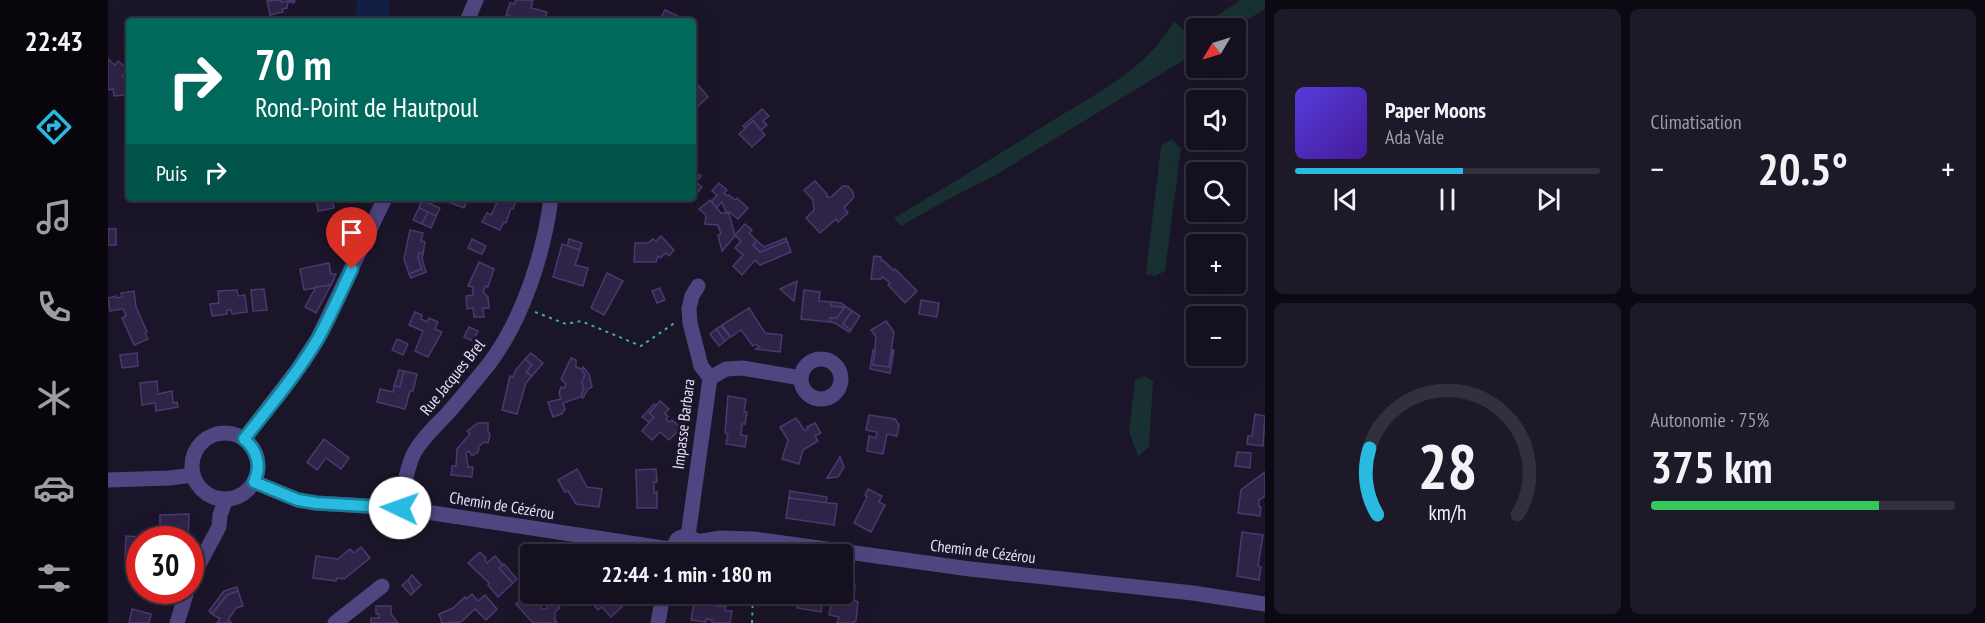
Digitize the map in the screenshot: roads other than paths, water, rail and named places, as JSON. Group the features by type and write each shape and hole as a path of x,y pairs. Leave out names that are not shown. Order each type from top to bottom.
{"street":[{"path":"468,18 476,0"},
{"path":"244,439 297,370 318,338 384,201"},
{"name":"Rue Jacques Brel","path":"400,508 406,475 414,454 423,440 491,362 522,306 548,229 551,201"},
{"name":"Impasse Barbara","path":"692,544 710,378 701,366 688,308 699,286"},
{"path":"710,378 726,369 742,368 801,378"},
{"path":"226,433 244,439 250,444 258,459 258,472 254,482 243,495 226,499 207,494 200,487 194,475 193,461 196,452 207,438 226,433"},
{"path":"108,480 194,475"},
{"name":"Chemin de Cézérou","path":"254,482 298,500 316,503 400,508 627,544"},
{"path":"204,555 219,527 220,515 226,499"},
{"path":"677,544 682,537 692,544"},
{"name":"Chemin de Cézérou","path":"692,544 722,538 754,539 790,544"},
{"name":"Chemin de Cézérou","path":"853,553 1265,604"},
{"path":"335,623 382,586"},
{"path":"177,623 183,604"},
{"path":"658,623 661,604"}],"water":[{"path":"357,0 390,0 388,18 355,18"}]}
